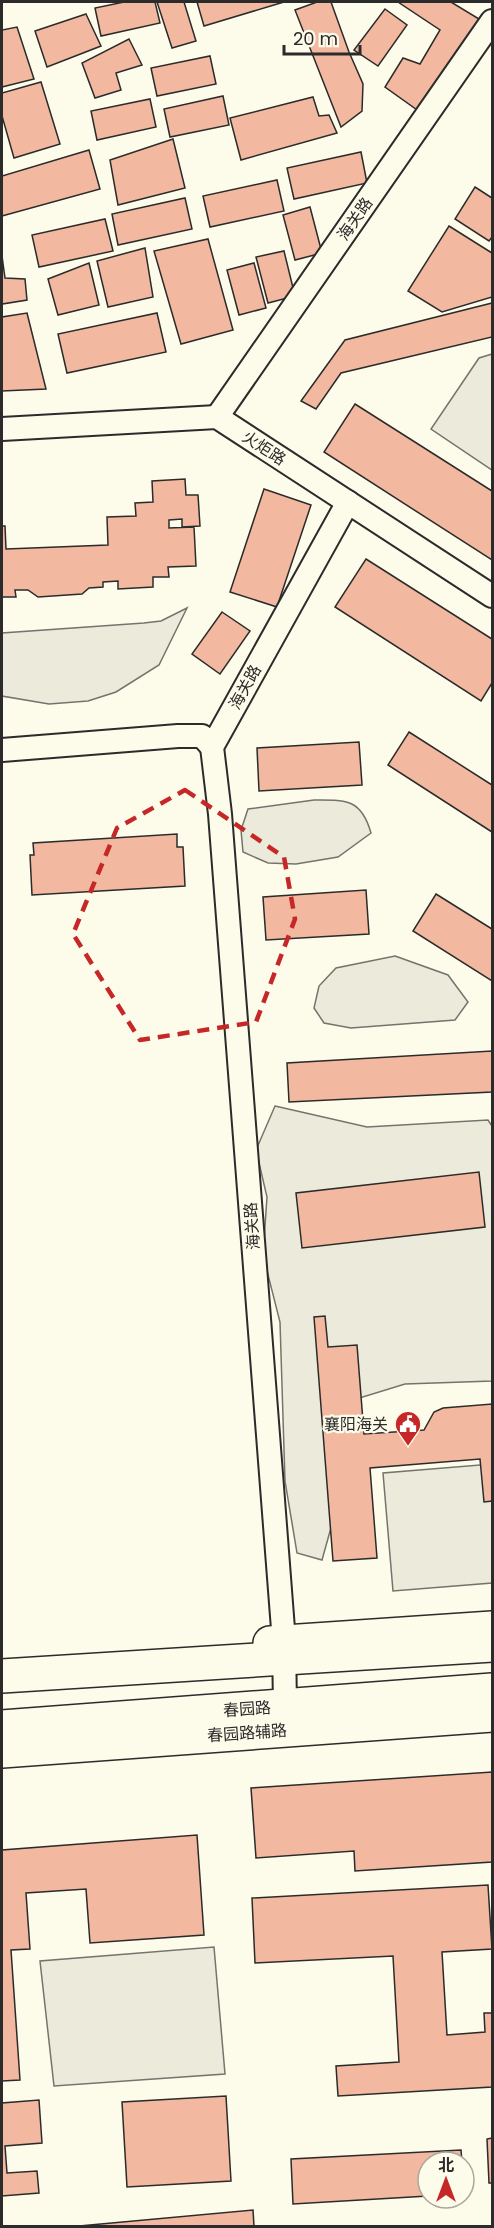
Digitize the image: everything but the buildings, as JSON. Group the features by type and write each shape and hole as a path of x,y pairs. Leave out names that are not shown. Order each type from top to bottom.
{"main road":[{"path":"2,1676 492,1628"},
{"path":"2,1661 492,1645"},
{"name":"春园路","path":"2,1727 492,1690"},
{"name":"春园路辅路","path":"2,1751 492,1715"}],"street":[{"name":"海关路","path":"217,417 492,21"},
{"path":"2,429 217,417"},
{"name":"火炬路","path":"217,417 492,596"},
{"name":"海关路","path":"285,1706 284,1650 220,814 212,747 348,502"},
{"path":"2,750 178,736 202,736 212,747"}],"highlighted area":[{"path":"185,790 284,857 295,919 256,1022 140,1040 73,934 117,828"}],"shaded area":[{"path":"492,354 492,470 431,429 479,358"},
{"path":"187,608 159,665 116,692 88,701 49,704 2,696 2,633 161,621"},
{"path":"314,800 343,801 357,807 371,833 338,857 296,864 268,863 243,852 241,830 248,809"},
{"path":"395,956 448,975 468,1002 455,1020 351,1028 324,1023 314,1008 319,986 336,968"},
{"path":"275,1106 367,1127 488,1120 492,1126 492,1381 405,1384 343,1403 339,1499 322,1560 297,1553 285,1481 280,1322 263,1255 267,1197 256,1150"},
{"path":"492,1464 492,1583 393,1591 383,1473"},
{"path":"214,1947 225,2074 54,2086 40,1961"}],"place":[{"name":"襄阳海关","path":"408,1447"}]}
